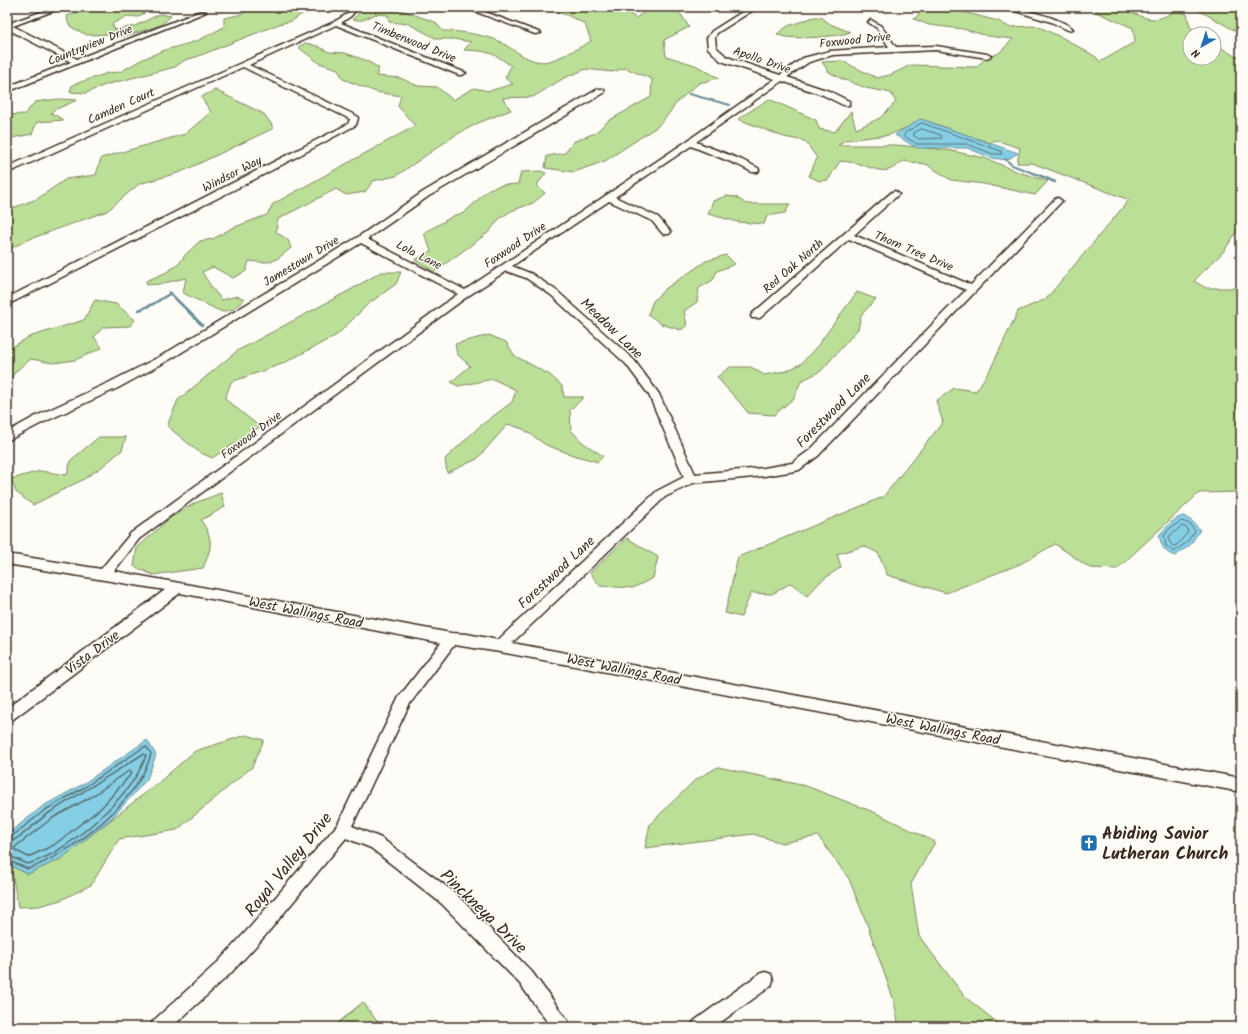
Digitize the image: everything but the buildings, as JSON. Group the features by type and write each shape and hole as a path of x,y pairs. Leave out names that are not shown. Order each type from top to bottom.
{"street":[{"path":"8,26 60,7"},
{"name":"Camden Court","path":"7,170 336,23 349,15 355,7"},
{"path":"466,7 537,33"},
{"name":"Apollo Drive","path":"755,7 714,32 711,38 712,48 724,58 826,93 846,103"},
{"path":"1005,7 1053,21 1070,30"},
{"name":"Countryview Drive","path":"7,90 203,12"},
{"path":"871,22 879,27 894,49"},
{"name":"Timberwood Drive","path":"336,23 462,73"},
{"path":"8,26 77,62"},
{"name":"Foxwood Drive","path":"103,575 135,536 465,294 690,143 806,60 833,53 936,48 987,56"},
{"name":"Windsor Way","path":"7,302 256,176 352,125 354,118 244,65"},
{"name":"Jamestown Drive","path":"7,437 40,419 114,385 165,358 361,239 426,194 601,91"},
{"path":"690,143 739,162 754,170"},
{"name":"Red Oak North","path":"756,316 895,194"},
{"path":"609,198 655,219 666,232"},
{"name":"Forestwood Lane","path":"500,646 661,494 691,480 795,467 814,453 1058,201"},
{"name":"Thorn Tree Drive","path":"847,235 972,289"},
{"name":"Lola Lane","path":"361,239 465,294"},
{"name":"Meadow Lane","path":"506,267 529,276 554,293 630,362 654,394 691,480"},
{"name":"West Wallings Road","path":"7,559 138,580 451,639 500,646 1241,785"},
{"name":"Vista Drive","path":"7,716 178,588"},
{"name":"Royal Valley Drive","path":"159,1027 224,968 343,829 404,701 451,639"},
{"name":"Pinckneya Drive","path":"343,829 376,843 448,898 526,978 562,1027"},
{"path":"700,1027 765,980"}],"green space":[{"path":"115,7 154,7 138,17 127,16 112,24 115,30 135,26 160,14 171,16 161,25 119,37 113,34 87,35 71,27 68,23 67,16 80,11"},
{"path":"250,7 312,7 292,21 279,24 185,60 175,67 105,85 86,93 70,92 72,85 108,73 120,72 141,60 162,51 197,41 224,27 224,18 243,14"},
{"path":"365,7 390,7 398,9 435,22 443,31 468,33 494,39 534,61 542,62 560,57 591,41 585,24 567,15 548,10 544,7 615,7 636,18 651,7 676,7 689,27 664,40 666,56 695,65 719,78 699,83 678,101 658,126 605,161 574,172 545,168 547,156 565,153 573,142 595,133 608,121 651,97 652,79 625,68 612,72 586,69 564,78 533,97 502,98 511,110 478,123 454,136 396,176 373,181 365,192 346,195 336,189 278,219 276,232 288,240 291,248 276,259 268,262 249,261 246,271 233,278 213,267 202,272 222,300 237,296 245,299 233,309 222,312 183,293 186,278 147,285 146,281 165,273 179,264 185,255 200,241 213,239 232,228 267,215 273,204 415,126 398,106 401,96 376,92 343,79 338,69 319,63 298,47 306,43 317,46 329,52 345,53 365,60 379,68 376,76 400,78 418,86 437,87 453,100 474,88 489,91 513,84 505,78 511,66 489,53 464,50 471,42 453,39 437,39 409,24 389,22 388,15 376,14 363,20 352,20"},
{"path":"900,7 944,7 998,21 1009,27 1037,26 1065,39 1096,57 1100,62 1135,42 1133,28 1096,12 1096,7 1115,7 1124,9 1144,18 1151,19 1158,19 1176,10 1187,14 1190,26 1182,26 1182,66 1222,66 1222,48 1236,57 1241,56 1241,225 1224,251 1194,281 1206,288 1241,288 1241,492 1199,493 1117,569 1090,568 1055,544 1020,564 946,593 887,575 878,553 864,546 837,554 841,567 821,581 807,596 791,583 772,594 751,593 741,617 725,613 738,557 883,497 943,422 936,401 954,388 976,391 991,368 1018,311 1046,299 1129,200 1032,163 1017,163 1020,148 995,140 990,143 924,120 889,135 845,140 838,145 896,145 947,150 985,158 1018,172 1048,181 1035,195 984,184 951,180 926,164 903,161 888,170 879,170 857,163 840,161 828,180 819,181 809,176 817,158 805,141 784,137 738,119 769,99 816,120 819,129 835,132 851,111 856,129 880,118 896,102 891,93 866,88 840,78 829,72 822,62 842,61 877,78 890,75 911,65 976,67 985,59 999,53 1013,39 988,36 963,29 929,25 914,19 921,12"},
{"path":"1193,7 1241,7 1241,34"},
{"path":"814,17 821,17 830,24 850,32 812,38 790,37 777,34 788,26"},
{"path":"215,90 264,114 274,128 181,172 139,184 107,211 30,239 7,250 7,210 37,199 66,179 96,175 101,158 185,134 211,112 201,97"},
{"path":"58,99 77,100 54,110 51,113 64,120 37,122 32,134 7,139 7,115 25,114 35,102"},
{"path":"541,171 546,173 537,185 545,193 533,203 511,211 499,219 489,232 434,272 415,260 431,251 424,233 455,215 464,213 489,189 502,185 518,184 521,172"},
{"path":"726,196 736,197 746,204 790,204 785,213 767,216 764,224 738,222 708,214 713,201"},
{"path":"726,255 735,264 717,271 713,280 699,288 697,302 684,311 687,325 681,330 661,324 648,314 653,301 665,289 706,261"},
{"path":"381,272 401,272 396,284 368,304 337,335 282,364 231,382 225,399 260,427 212,458 199,452 167,426 178,400 237,351"},
{"path":"857,292 876,299 861,315 858,329 821,371 801,381 794,398 774,415 748,413 717,377 730,367 751,367 764,375 786,371 801,364 818,345"},
{"path":"95,300 116,304 135,320 130,326 103,327 94,337 102,348 75,360 53,363 31,359 16,371 7,384 7,350 29,337 84,320"},
{"path":"489,335 506,342 515,356 550,375 562,386 564,397 584,397 570,410 571,430 582,442 603,456 598,462 546,445 523,429 508,424 477,459 447,473 445,459 479,427 512,402 516,390 493,379 458,386 451,382 470,366 457,354 455,344"},
{"path":"99,437 126,437 122,450 103,466 84,479 33,505 16,492 11,479 40,471 67,475 71,460"},
{"path":"221,493 225,507 201,520 210,539 210,549 203,568 153,575 134,566 137,548 170,518 195,503"},
{"path":"627,538 658,557 653,578 633,588 600,586 590,573"},
{"path":"246,735 264,740 252,767 177,830 119,839 91,885 61,900 39,906 18,907 11,866 28,874 62,858 158,783 195,751"},
{"path":"718,767 806,786 876,813 935,842 911,884 919,936 965,997 1003,1027 899,1027 894,1001 867,924 849,879 818,836 782,843 753,834 645,848 650,824 695,780"},
{"path":"363,1002 381,1027 333,1027"}],"water":[{"path":"920,119 1018,153 1007,160 992,158 967,148 917,148 895,135"},
{"path":"1184,516 1193,522 1200,530 1190,545 1175,556 1165,550 1159,535 1177,518"},
{"path":"147,740 156,755 147,779 111,819 62,858 28,874 11,866 7,862 7,838 9,833 43,806 83,784"}],"waterway":[{"path":"689,94 730,105"},
{"path":"1005,159 1012,165 1038,175"},
{"path":"1036,174 1055,182"},
{"path":"139,310 153,304 170,293"},
{"path":"170,293 202,325"}],"place":[{"name":"Abiding Savior Lutheran Church","path":"1089,843"}]}
